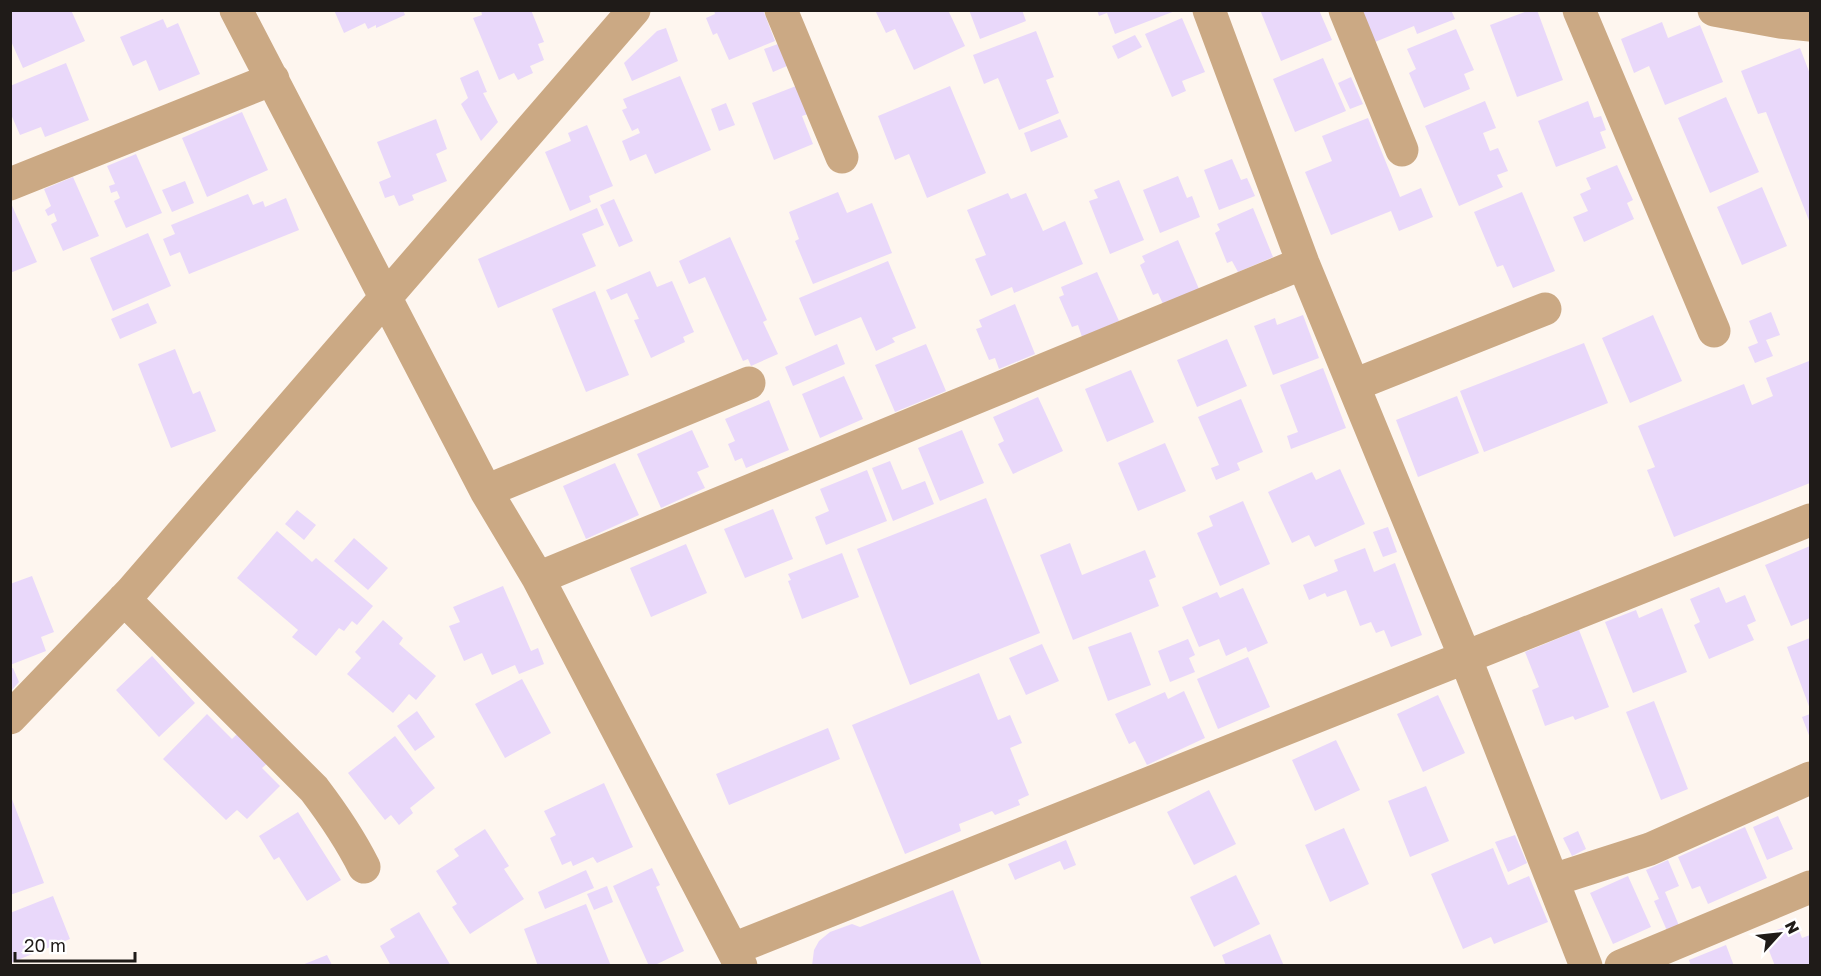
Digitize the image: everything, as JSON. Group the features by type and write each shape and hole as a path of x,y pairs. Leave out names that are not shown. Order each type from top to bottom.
{"street":[{"path":"236,10 486,491 538,578 737,957 1465,657 1810,520"},
{"path":"10,718 124,598 386,299 634,10"},
{"path":"781,10 842,157"},
{"path":"1209,10 1303,263 1465,657 1586,966"},
{"path":"1345,10 1402,150"},
{"path":"1579,10 1714,330"},
{"path":"1713,10 1810,25"},
{"path":"10,184 273,79"},
{"path":"538,578 1303,263"},
{"path":"1354,385 1545,309"},
{"path":"486,491 750,383"},
{"path":"124,598 314,789 331,811 364,867"},
{"path":"1553,880 1650,849 1810,778"},
{"path":"1621,966 1810,887"}],"building":[{"path":"10,10 71,10 85,41 23,68 10,39"},
{"path":"334,10 403,10 405,15 376,28 376,25 368,29 365,23 344,33"},
{"path":"481,10 531,10 544,42 538,44 544,60 530,66 533,73 518,80 514,73 499,80 473,18 482,15"},
{"path":"714,10 763,10 775,41 729,60 717,33 713,35 706,18 715,14"},
{"path":"875,10 948,10 965,46 914,70 895,29 886,33"},
{"path":"969,10 1022,10 1026,21 980,39"},
{"path":"1097,10 1175,11 1115,34 1107,13 1099,16"},
{"path":"1260,10 1319,10 1332,40 1281,61"},
{"path":"1361,10 1451,10 1455,19 1417,34 1414,26 1375,42"},
{"path":"1530,10 1537,10 1563,80 1517,97 1490,25"},
{"path":"1182,18 1205,72 1182,81 1186,91 1172,97 1145,34"},
{"path":"163,19 167,28 178,23 200,74 159,91 146,60 133,66 120,37"},
{"path":"1662,22 1668,38 1700,25 1723,82 1665,105 1649,66 1634,73 1621,39"},
{"path":"666,28 678,61 632,81 624,63 657,31"},
{"path":"1456,29 1474,70 1464,74 1470,89 1424,108 1409,73 1416,69 1407,49"},
{"path":"1036,31 1054,77 1046,80 1059,113 1019,130 998,78 984,84 973,55"},
{"path":"1135,35 1142,47 1118,59 1112,46"},
{"path":"778,44 787,66 773,72 764,49"},
{"path":"1800,48 1810,74 1810,223 1766,112 1758,114 1741,71"},
{"path":"1323,58 1346,111 1295,132 1273,79"},
{"path":"66,63 89,120 45,137 41,127 20,135 10,112 10,86"},
{"path":"478,70 487,92 483,93 498,122 481,141 461,104 468,98 460,78"},
{"path":"680,76 711,150 655,174 646,154 630,161 622,141 640,133 638,128 632,131 622,110 627,108 623,99"},
{"path":"1351,77 1363,104 1350,109 1338,83"},
{"path":"796,86 808,114 802,116 813,144 774,160 752,103"},
{"path":"950,86 986,173 927,198 909,154 895,160 878,116"},
{"path":"1726,97 1759,172 1710,193 1678,118"},
{"path":"1485,101 1496,128 1483,133 1490,151 1498,148 1508,171 1497,175 1503,187 1459,206 1425,126"},
{"path":"1588,101 1594,118 1601,116 1606,130 1600,132 1606,148 1556,167 1538,121"},
{"path":"726,103 735,125 719,131 711,109"},
{"path":"242,112 268,170 207,197 182,138"},
{"path":"1368,118 1400,197 1421,188 1433,217 1399,231 1391,211 1331,235 1305,172 1332,161 1322,136"},
{"path":"436,119 447,149 436,154 447,181 412,195 414,200 399,206 394,195 385,198 379,182 391,177 377,142"},
{"path":"1060,119 1068,137 1031,152 1024,133"},
{"path":"587,125 613,186 589,196 591,202 570,211 545,152 571,141 568,133"},
{"path":"136,154 162,213 126,228 114,201 120,198 117,191 111,193 109,186 115,184 107,166"},
{"path":"1232,159 1241,180 1247,178 1255,196 1219,210 1204,170"},
{"path":"1617,165 1633,200 1627,203 1634,219 1584,242 1573,217 1588,211 1580,194 1591,189 1586,178"},
{"path":"1178,176 1187,198 1192,196 1200,217 1160,233 1143,190"},
{"path":"73,177 99,236 63,251 51,224 57,221 54,213 48,216 45,210 51,206 44,189"},
{"path":"1119,180 1144,240 1110,254 1089,201 1098,198 1094,190"},
{"path":"185,181 194,203 172,212 162,190"},
{"path":"1762,187 1787,246 1742,265 1717,207"},
{"path":"838,192 847,213 872,203 892,253 813,284 795,241 799,239 789,212"},
{"path":"1522,192 1555,271 1513,288 1503,265 1497,267 1474,212"},
{"path":"1008,193 1011,199 1026,193 1043,231 1065,221 1083,264 1014,293 1012,287 991,296 975,259 986,255 967,210"},
{"path":"248,194 253,205 263,201 265,207 286,198 299,230 189,274 180,252 170,256 163,239 175,234 171,225"},
{"path":"614,199 633,241 619,247 600,205"},
{"path":"10,201 37,262 10,273"},
{"path":"597,208 604,225 582,234 596,266 498,308 478,259"},
{"path":"1253,208 1273,257 1238,272 1232,261 1227,263 1215,233 1220,230 1217,224"},
{"path":"148,233 171,286 113,311 90,258"},
{"path":"730,237 767,320 763,322 778,354 751,366 748,359 743,361 705,277 689,284 679,261"},
{"path":"1178,240 1199,289 1163,304 1158,293 1153,295 1140,265 1145,262 1142,256"},
{"path":"888,261 916,328 892,338 895,342 876,351 861,317 815,336 799,298"},
{"path":"650,271 657,287 672,281 694,332 683,337 685,342 651,358 634,320 639,319 627,293 611,300 606,290"},
{"path":"1097,272 1119,321 1082,337 1078,325 1072,327 1059,297 1064,295 1061,287"},
{"path":"595,291 629,375 586,392 552,309"},
{"path":"148,303 157,323 120,339 111,319"},
{"path":"1015,304 1035,354 999,369 995,358 989,360 976,329 982,327 979,320"},
{"path":"1771,312 1780,335 1766,340 1773,356 1755,363 1748,347 1758,343 1749,321"},
{"path":"1303,315 1319,358 1273,375 1254,326 1275,318 1277,325"},
{"path":"1653,315 1682,381 1630,403 1602,338"},
{"path":"1227,339 1247,386 1197,407 1177,360"},
{"path":"1584,343 1608,403 1484,452 1460,391"},
{"path":"837,344 845,364 793,386 785,367"},
{"path":"926,344 946,391 895,412 875,365"},
{"path":"175,349 193,394 200,391 216,431 171,448 138,364"},
{"path":"1809,361 1810,483 1674,537 1647,470 1655,467 1638,426 1744,384 1752,405 1773,396 1766,378"},
{"path":"1323,368 1346,428 1291,449 1287,436 1298,432 1280,385"},
{"path":"1131,370 1154,422 1107,442 1085,389"},
{"path":"844,376 863,419 820,438 802,394"},
{"path":"1457,396 1479,453 1418,477 1396,420"},
{"path":"1038,397 1063,451 1013,474 998,444 1004,441 993,417"},
{"path":"1241,399 1263,452 1237,463 1240,470 1216,480 1211,468 1219,465 1198,417"},
{"path":"769,400 789,450 746,468 742,458 735,461 728,444 735,441 725,419"},
{"path":"692,430 709,467 697,472 705,488 661,508 637,454"},
{"path":"962,430 984,483 940,501 918,448"},
{"path":"1165,443 1186,491 1138,511 1118,463"},
{"path":"890,461 902,490 925,481 934,504 893,521 872,468"},
{"path":"615,463 639,515 586,539 563,486"},
{"path":"1340,469 1365,524 1315,547 1309,535 1292,543 1268,492 1312,472 1316,480"},
{"path":"867,470 887,521 826,545 815,517 829,511 820,489"},
{"path":"986,498 1040,633 910,685 857,549"},
{"path":"1243,501 1270,564 1220,586 1197,533 1213,526 1209,516"},
{"path":"773,509 793,559 745,578 724,529"},
{"path":"297,510 316,525 304,540 285,524"},
{"path":"1388,527 1397,552 1383,557 1373,532"},
{"path":"277,531 312,562 316,558 373,606 357,625 352,621 344,631 339,628 316,656 292,637 298,630 237,578"},
{"path":"354,538 388,568 368,590 334,561"},
{"path":"1070,543 1082,575 1145,550 1156,577 1149,580 1159,606 1073,640 1040,555"},
{"path":"686,544 707,593 651,617 630,568"},
{"path":"1810,546 1810,618 1791,626 1765,565"},
{"path":"1365,548 1374,572 1395,563 1422,635 1391,647 1384,630 1376,633 1371,622 1360,626 1346,590 1327,597 1325,593 1309,600 1303,585 1338,571 1334,560"},
{"path":"842,553 859,597 802,619 788,581 791,580 788,574"},
{"path":"32,576 54,632 41,637 46,651 10,665 10,584"},
{"path":"503,586 531,651 538,648 544,664 519,674 515,665 492,675 482,653 464,661 449,626 460,622 453,607"},
{"path":"1719,587 1726,603 1745,595 1756,621 1747,625 1754,640 1709,659 1694,625 1700,622 1690,599"},
{"path":"1243,588 1268,643 1248,652 1246,647 1226,656 1219,639 1199,647 1182,607 1217,592 1220,598"},
{"path":"1662,608 1687,672 1633,693 1605,622 1636,610 1639,618"},
{"path":"383,620 403,638 399,644 436,676 416,700 409,694 393,713 347,674 361,658 355,652"},
{"path":"1579,630 1609,707 1575,720 1573,716 1545,726 1532,690 1539,687 1525,652"},
{"path":"1131,632 1151,685 1108,701 1088,647"},
{"path":"1810,638 1810,709 1787,647"},
{"path":"1188,639 1195,655 1189,658 1195,672 1170,682 1158,651"},
{"path":"1042,644 1059,681 1026,695 1009,658"},
{"path":"152,656 195,703 159,737 116,690"},
{"path":"1248,657 1270,707 1218,729 1197,679"},
{"path":"13,668 19,682 10,692 10,669"},
{"path":"979,673 998,720 1010,715 1022,743 1010,748 1029,795 1018,800 1020,805 995,815 992,811 959,824 961,831 905,854 852,725"},
{"path":"522,679 551,733 505,758 475,704"},
{"path":"1184,691 1205,738 1147,765 1135,741 1129,744 1115,714 1165,692 1168,699"},
{"path":"1438,695 1465,753 1423,772 1397,714"},
{"path":"1654,701 1688,789 1661,800 1626,712"},
{"path":"417,711 435,737 415,751 397,726"},
{"path":"207,714 232,739 239,732 269,762 262,768 280,786 247,819 237,810 226,820 163,759"},
{"path":"1810,714 1810,738 1802,717"},
{"path":"828,728 840,759 729,805 716,774"},
{"path":"395,736 435,788 410,808 413,813 399,825 391,815 385,820 348,773"},
{"path":"1336,740 1360,790 1315,811 1292,760"},
{"path":"604,783 633,847 597,863 593,857 573,866 571,861 562,865 550,838 556,835 544,811"},
{"path":"1426,786 1449,841 1410,857 1388,801"},
{"path":"1209,790 1236,844 1194,865 1167,812"},
{"path":"10,794 44,883 10,895"},
{"path":"298,812 341,880 307,901 279,857 274,860 259,836"},
{"path":"1778,816 1793,849 1767,860 1753,827"},
{"path":"1745,827 1767,878 1708,904 1700,886 1692,889 1678,857"},
{"path":"1344,828 1369,884 1330,902 1305,845"},
{"path":"485,829 509,866 504,869 524,899 470,934 452,907 457,904 436,871 459,856 454,849"},
{"path":"1578,831 1586,849 1572,856 1563,838"},
{"path":"1515,835 1527,863 1508,872 1495,842"},
{"path":"1066,840 1076,865 1064,870 1060,861 1015,880 1008,864"},
{"path":"1493,848 1508,885 1529,876 1548,922 1494,944 1491,937 1463,949 1431,874"},
{"path":"1668,860 1679,886 1665,892 1680,928 1668,933 1654,901 1659,899 1646,870"},
{"path":"652,868 660,885 656,887 684,951 649,966 613,886"},
{"path":"586,870 594,888 545,909 538,892"},
{"path":"1236,875 1260,924 1214,947 1190,897"},
{"path":"1628,876 1651,927 1613,944 1590,893"},
{"path":"607,886 613,902 594,910 587,894"},
{"path":"953,890 982,966 812,966 814,950 819,941 830,932 852,924 860,927"},
{"path":"53,896 70,939 10,963 10,913"},
{"path":"586,904 611,966 538,966 524,929"},
{"path":"419,912 451,966 391,966 380,946 395,937 390,929"},
{"path":"1796,923 1802,938 1810,935 1810,966 1775,966 1763,935"},
{"path":"1270,934 1284,966 1226,966 1222,955"},
{"path":"1726,945 1734,966 1691,966 1689,960"},
{"path":"327,955 332,965 302,965"}]}
